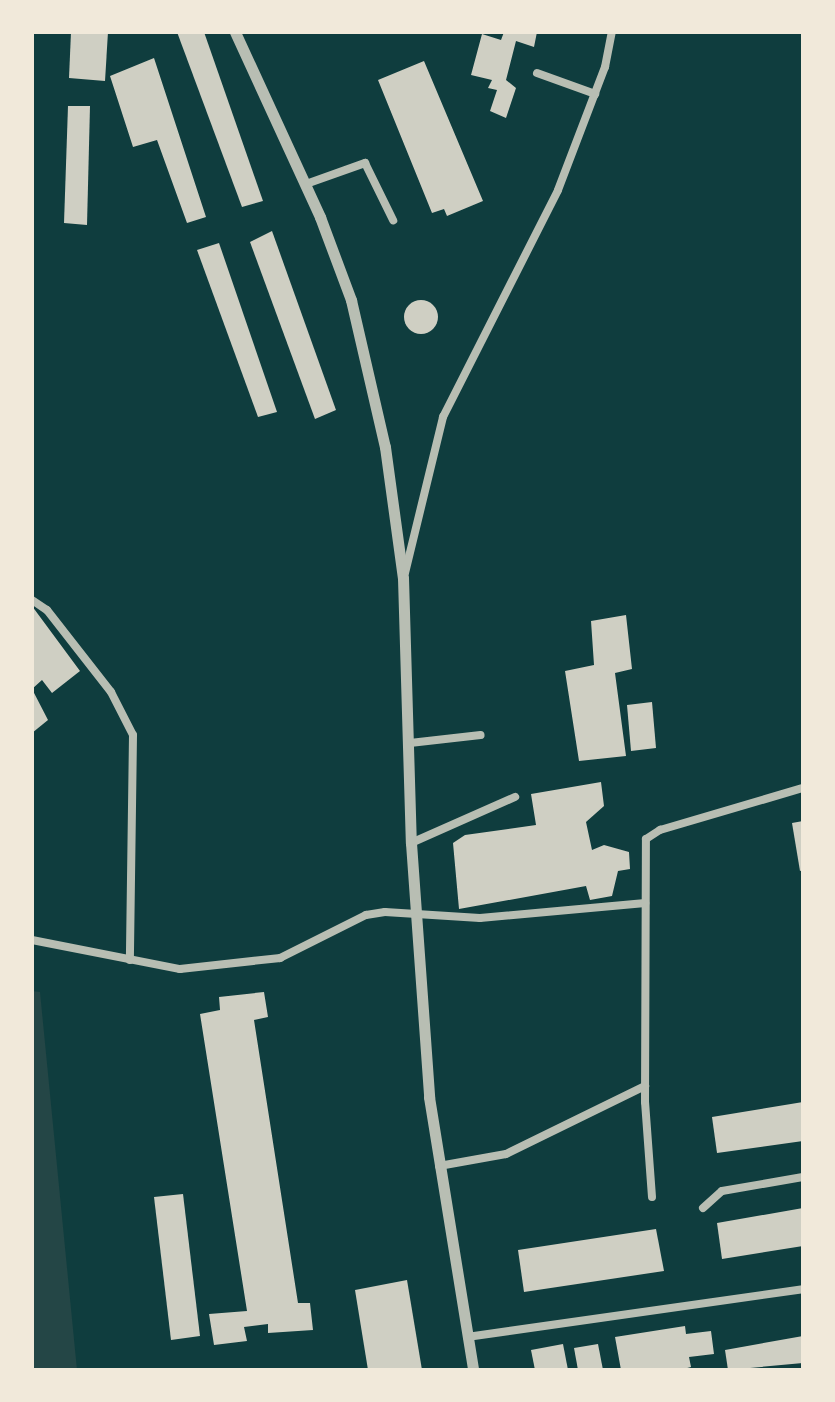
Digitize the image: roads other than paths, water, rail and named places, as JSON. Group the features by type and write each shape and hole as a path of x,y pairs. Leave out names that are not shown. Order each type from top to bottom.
{"street":[{"path":"235,32 306,184 351,300 385,447 403,578 411,843 439,1166 473,1370"},
{"path":"403,578 443,417 558,190 595,94 612,32"},
{"path":"537,73 595,94"},
{"path":"306,184 365,163 393,220"},
{"path":"32,600 47,610 111,692 133,735 130,960"},
{"path":"410,743 481,735"},
{"path":"652,1197 645,1086 646,839 660,830 803,788"},
{"path":"411,843 515,797"},
{"path":"32,940 180,969 280,958 366,915 417,913 480,918 645,903"},
{"path":"439,1166 506,1154 645,1086"},
{"path":"703,1208 722,1191 803,1177"},
{"path":"467,1337 803,1289"}]}
